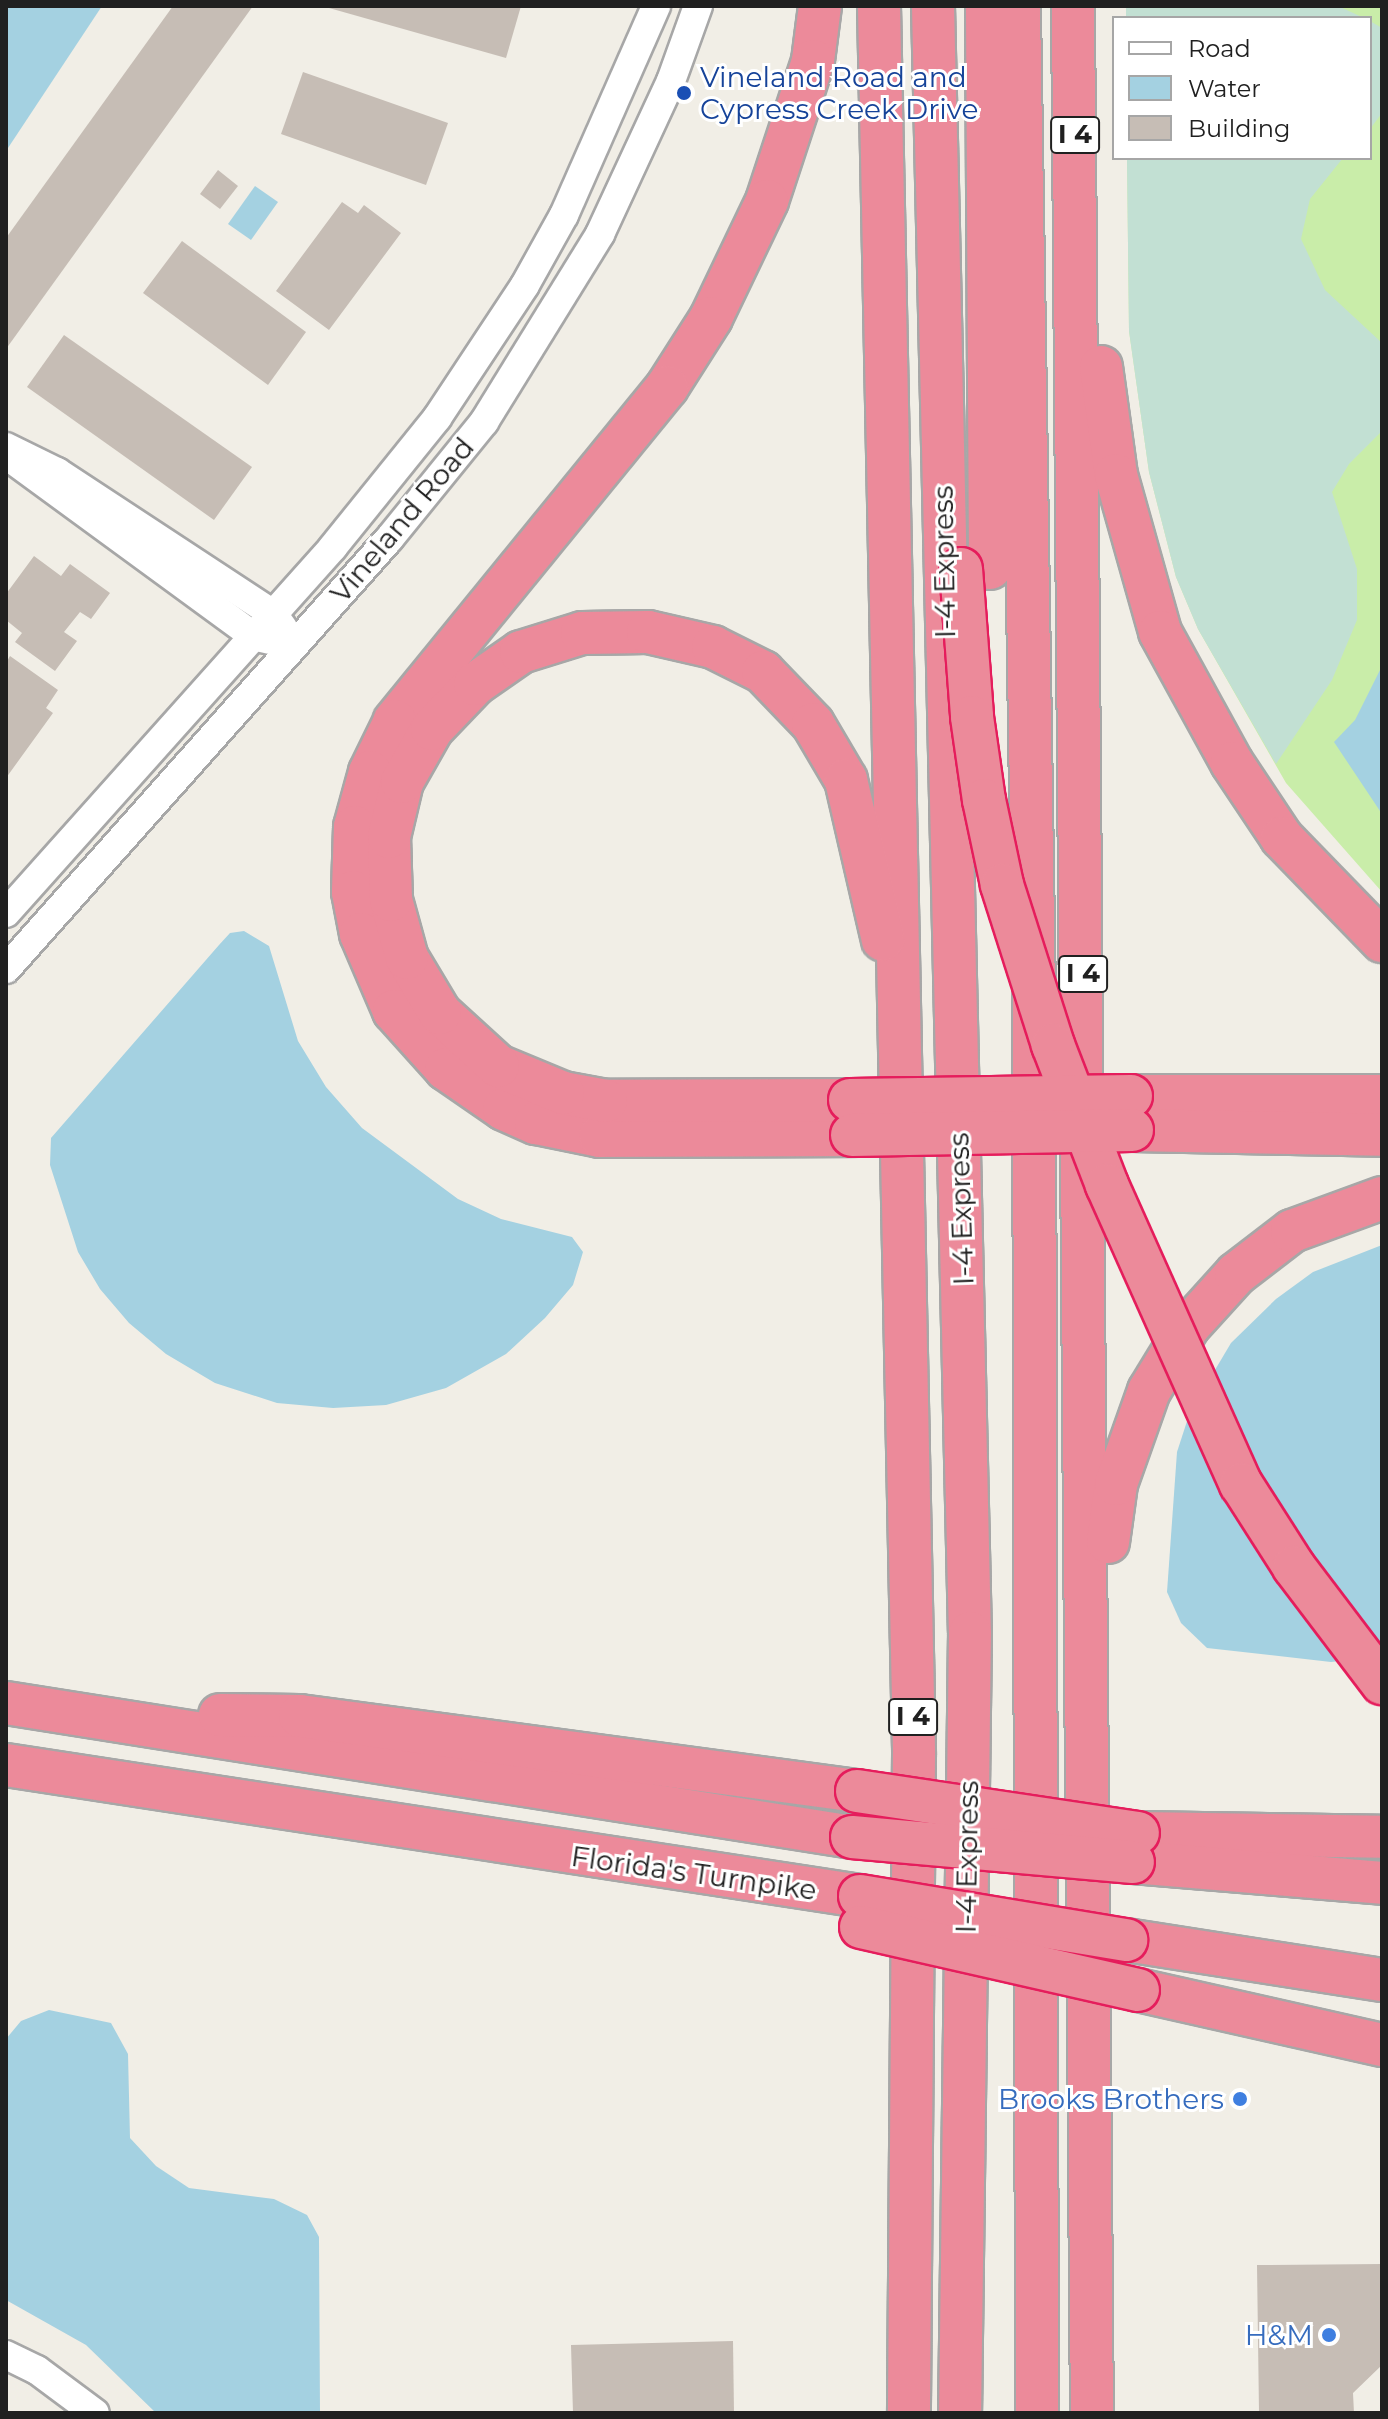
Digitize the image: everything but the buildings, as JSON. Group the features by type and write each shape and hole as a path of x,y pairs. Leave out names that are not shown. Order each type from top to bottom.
{"highway":[{"path":"820,6 813,61 767,201 711,318 630,433 395,721 370,772 355,827 353,892 361,934 394,1011 446,1069 504,1109 536,1123 600,1136 851,1118 1131,1113 1382,1096"},
{"name":"I 4","path":"879,6 914,1755 909,2413"},
{"name":"I-4 Express","path":"933,6 970,1633 960,2413"},
{"path":"959,6 976,568 1009,792 1025,871 1073,1025 1191,1313 1265,1472 1314,1553 1382,1645"},
{"path":"987,6 972,717 984,800 1002,885 1053,1045 1113,1198 1241,1484 1294,1567 1382,1683"},
{"path":"1019,6 1034,992 1037,2413"},
{"name":"I 4","path":"1073,6 1078,263 1092,2413"},
{"path":"1078,263 1095,328 1116,475 1160,632 1232,763 1282,838 1382,941"},
{"path":"851,1118 606,1101 563,1093 498,1066 440,1013 407,958 391,900 389,837 402,782 432,729 475,684 521,652 582,633 648,632 713,647 763,672 813,724 846,780 873,916 899,983"},
{"path":"1131,1113 1382,1135"},
{"path":"1087,1686 1116,1484 1149,1391 1188,1327 1236,1274 1292,1231 1382,1198"},
{"name":"Florida's Turnpike","path":"6,1703 852,1837 1135,1848 1382,1883"},
{"path":"67,1713 300,1716 857,1791 1135,1848 1382,1837"},
{"name":"Florida's Turnpike","path":"6,1765 700,1876 860,1912 1126,1940 1382,1980"},
{"path":"860,1912 1138,1990 1382,2045"},
{"path":"1019,2413 1020,2305 1036,2260"}],"street":[{"name":"Vineland Road","path":"6,913 386,483 480,356 525,285 602,138 656,6"},
{"name":"Vineland Road","path":"9,960 294,645 484,422 563,298 639,154 698,6"},
{"path":"602,138 639,154"},
{"path":"6,447 57,472 273,614 294,645"},
{"path":"6,454 47,489 253,636 294,645"},
{"path":"6,2355 37,2370 95,2413"}],"green space":[{"path":"1126,6 1382,6 1382,892 1286,783 1198,629 1176,577 1149,472 1129,331 1127,160 1372,160 1372,16 1126,16"},
{"path":"1126,6 1338,6 1360,16 1126,16"},
{"path":"1372,22 1382,28 1382,113 1372,126"},
{"path":"1127,160 1341,160 1310,199 1301,239 1325,290 1382,343 1382,431 1349,464 1332,492 1357,569 1357,620 1332,680 1276,764 1198,629 1176,577 1149,472 1129,331"}],"water":[{"path":"6,6 102,6 6,151"},
{"path":"255,186 278,202 251,240 228,224"},
{"path":"1382,666 1382,814 1334,742 1355,720"},
{"path":"244,931 269,946 298,1041 326,1087 362,1128 458,1199 501,1219 572,1237 583,1252 573,1285 545,1318 506,1354 446,1388 386,1405 333,1408 277,1403 215,1383 166,1354 129,1323 100,1289 78,1252 50,1165 51,1138 230,933"},
{"path":"1382,1245 1382,1656 1331,1662 1207,1648 1181,1623 1167,1592 1177,1452 1190,1412 1231,1343 1276,1299 1313,1272"},
{"path":"49,2010 111,2023 128,2054 130,2138 156,2166 189,2188 274,2199 307,2215 319,2237 320,2413 156,2413 86,2345 6,2300 6,2039 21,2021"}],"place":[{"name":"Vineland Road and Cypress Creek Drive","path":"684,93"},
{"name":"Brooks Brothers","path":"1240,2099"},
{"name":"H&M","path":"1329,2335"}]}
